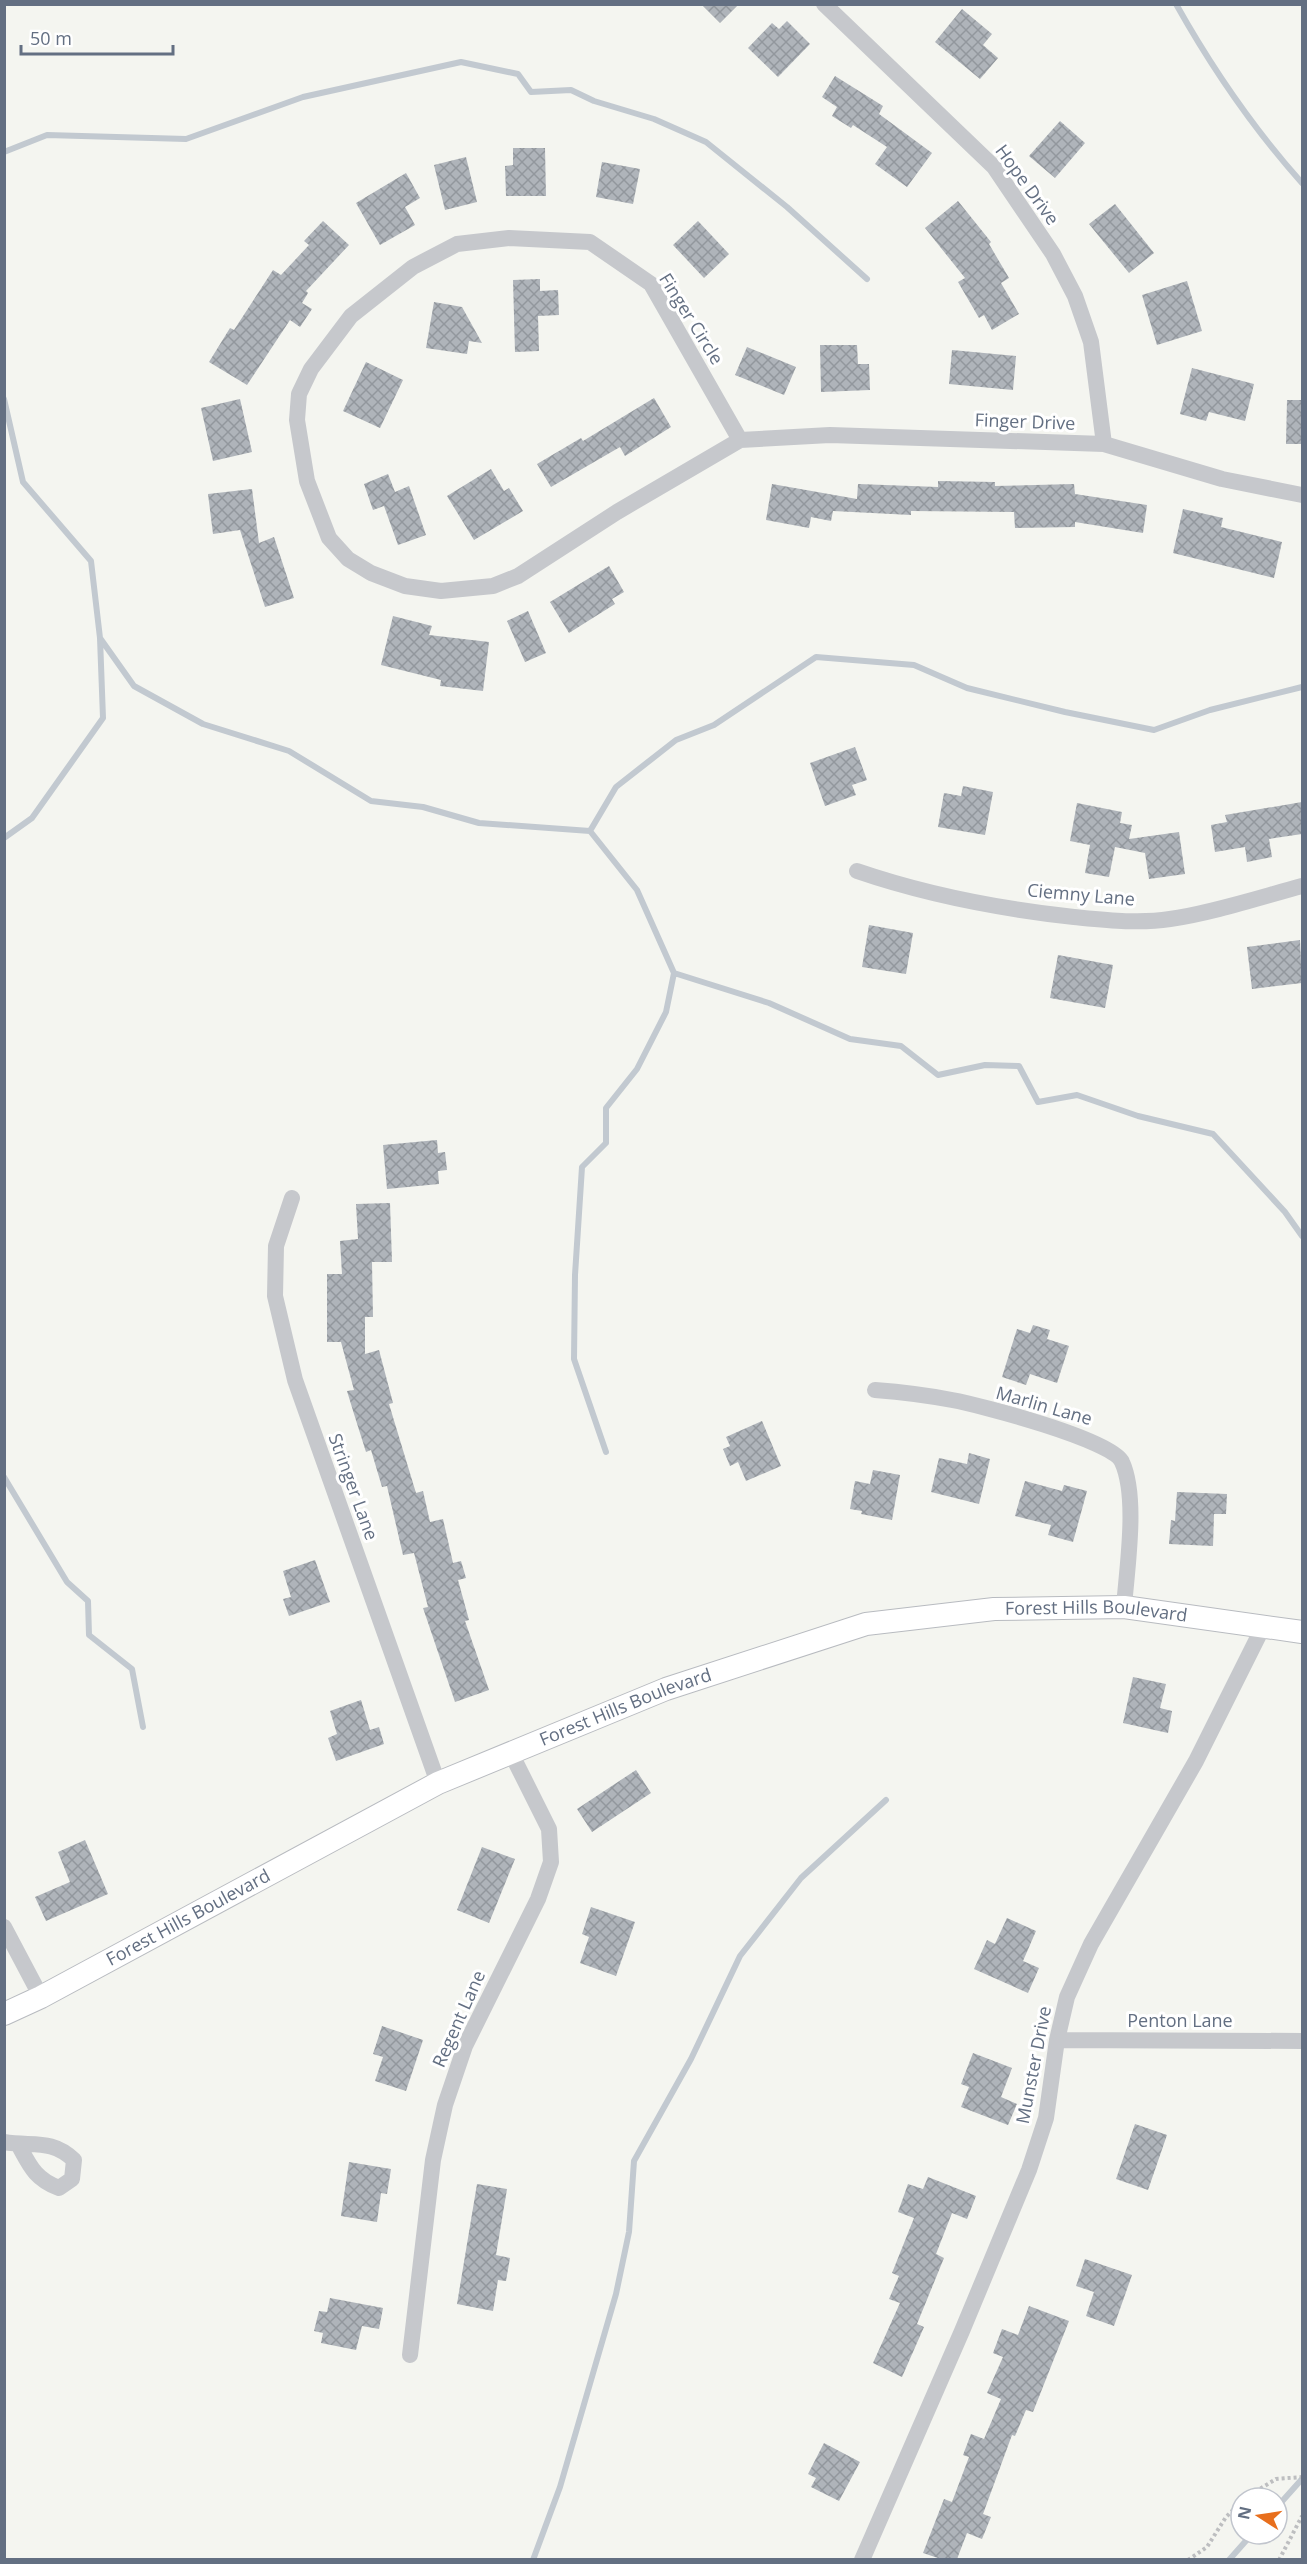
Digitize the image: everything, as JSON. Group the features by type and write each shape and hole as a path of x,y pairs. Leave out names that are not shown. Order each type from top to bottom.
{"main road":[{"name":"Forest Hills Boulevard","path":"4,2014 41,1997 438,1783 510,1751 666,1689 866,1624 994,1609 1125,1607 1302,1632"}],"street":[{"name":"Hope Drive","path":"824,4 994,167 1053,254 1075,296 1091,342 1104,444"},
{"name":"Finger Circle","path":"509,238 590,242 651,284 740,440 518,576 493,586 441,591 405,586 371,573 348,559 329,538 307,481 297,420 299,394 311,369 351,316 413,267 457,244 509,238"},
{"name":"Finger Drive","path":"740,440 830,435 1104,444 1222,479 1302,495"},
{"name":"Ciemny Lane","path":"856,871 897,885 969,901 1042,914 1108,921 1169,920 1302,886"},
{"name":"Stringer Lane","path":"292,1198 276,1246 275,1296 295,1380 438,1783"},
{"name":"Marlin Lane","path":"875,1390 913,1393 955,1401 1095,1441 1121,1458 1129,1480 1130,1504 1125,1607"},
{"name":"Munster Drive","path":"862,2559 962,2331 1029,2170 1046,2118 1057,2040 1067,1997 1091,1944 1196,1761 1263,1627"},
{"name":"Regent Lane","path":"410,2355 433,2160 445,2105 465,2046 538,1899 551,1862 549,1830 510,1751"},
{"path":"4,1927 41,1997"},
{"name":"Penton Lane","path":"1057,2040 1302,2041"}],"path":[{"path":"1265,2486 1276,2479 1302,2477"},
{"path":"1188,2559 1207,2547 1229,2514"},
{"path":"1279,2559 1302,2516"}],"building":[{"path":"701,4 739,4 720,23"},
{"path":"962,9 992,34 983,45 998,58 980,79 935,42"},
{"path":"787,21 810,44 778,77 748,48 772,23 779,29"},
{"path":"835,76 883,106 879,114 932,153 907,187 875,164 887,147 853,125 851,128 832,116 837,107 822,97"},
{"path":"1060,121 1085,143 1055,178 1029,156"},
{"path":"513,148 545,148 546,196 506,196 505,166 513,165"},
{"path":"466,157 477,202 445,210 434,165"},
{"path":"602,162 640,169 633,204 596,197"},
{"path":"406,173 420,198 405,207 415,225 380,245 356,203"},
{"path":"958,201 991,242 989,244 1009,278 1001,283 1019,314 992,330 984,315 979,318 958,282 965,278 925,228"},
{"path":"1115,204 1154,253 1129,273 1089,224"},
{"path":"323,221 349,245 306,291 308,293 302,303 312,309 300,327 290,320 247,385 209,362 230,328 234,330 273,270 281,275 309,245 304,241"},
{"path":"698,221 729,254 704,278 673,245"},
{"path":"540,279 540,291 558,290 559,315 538,316 539,351 515,352 513,280"},
{"path":"1187,281 1202,331 1157,345 1142,295"},
{"path":"434,302 462,307 482,343 469,341 467,354 426,348"},
{"path":"820,345 857,345 858,364 869,364 870,390 821,392"},
{"path":"747,347 796,367 784,395 735,375"},
{"path":"952,350 1016,356 1013,390 949,384"},
{"path":"366,362 403,380 380,428 343,411"},
{"path":"1192,368 1254,384 1245,421 1209,412 1206,421 1180,414"},
{"path":"654,398 671,427 625,456 620,447 551,487 537,464 581,438 583,441"},
{"path":"240,399 252,452 213,461 201,408"},
{"path":"1287,400 1302,400 1302,444 1286,444"},
{"path":"491,469 504,491 509,488 523,511 474,540 447,496"},
{"path":"388,474 395,492 409,486 426,535 398,545 384,506 373,510 364,484"},
{"path":"938,481 995,482 995,486 1074,484 1075,494 1147,505 1143,533 1075,522 1075,527 1015,528 1014,512 911,511 911,515 833,511 831,521 811,517 809,528 766,520 772,484 857,499 858,484 938,487"},
{"path":"252,489 259,543 274,537 294,598 265,607 240,530 213,534 208,494"},
{"path":"1183,509 1223,518 1221,527 1282,542 1274,578 1173,553"},
{"path":"609,566 624,592 612,599 615,604 569,633 550,602"},
{"path":"528,611 546,653 525,662 507,621"},
{"path":"393,616 432,626 429,635 489,642 483,691 440,686 441,680 381,665"},
{"path":"855,747 867,780 852,785 856,795 825,806 810,763"},
{"path":"963,786 993,792 985,835 938,827 944,793 961,796"},
{"path":"1302,802 1302,834 1269,839 1272,857 1247,862 1245,847 1215,852 1211,825 1227,822 1225,815"},
{"path":"1077,803 1122,812 1120,823 1132,825 1129,839 1179,832 1185,874 1149,879 1145,853 1115,847 1109,877 1085,873 1090,845 1070,841"},
{"path":"869,925 913,933 906,974 862,967"},
{"path":"1300,940 1302,983 1252,989 1247,947"},
{"path":"1058,955 1113,965 1105,1008 1050,998"},
{"path":"437,1140 438,1153 445,1152 447,1170 438,1171 439,1184 387,1189 383,1145"},
{"path":"390,1203 392,1262 372,1262 373,1317 365,1317 365,1354 379,1350 393,1403 389,1404 416,1493 423,1491 430,1522 443,1519 453,1563 461,1561 466,1578 458,1580 469,1620 465,1621 489,1690 455,1702 423,1608 428,1607 414,1553 403,1555 387,1486 382,1487 371,1450 366,1452 347,1391 354,1390 341,1342 327,1342 327,1274 342,1274 340,1241 358,1239 356,1204"},
{"path":"1033,1325 1050,1330 1047,1339 1069,1346 1057,1383 1030,1374 1026,1385 1002,1377 1017,1329 1030,1333"},
{"path":"762,1421 781,1466 746,1481 738,1462 730,1466 723,1449 730,1446 726,1437"},
{"path":"969,1453 990,1459 979,1504 931,1492 939,1458 967,1464"},
{"path":"873,1470 900,1475 892,1520 861,1514 862,1511 850,1509 855,1481 870,1484"},
{"path":"1025,1481 1062,1491 1064,1485 1087,1491 1073,1542 1048,1535 1051,1525 1015,1516"},
{"path":"1177,1492 1227,1494 1226,1514 1214,1514 1213,1546 1169,1544 1171,1520 1175,1521"},
{"path":"315,1560 330,1602 289,1616 283,1599 291,1597 283,1571"},
{"path":"1133,1677 1166,1684 1160,1708 1172,1711 1168,1733 1123,1723"},
{"path":"361,1700 370,1730 379,1727 384,1744 336,1761 328,1738 337,1734 330,1711"},
{"path":"636,1770 651,1793 592,1832 577,1809"},
{"path":"85,1840 108,1894 46,1921 35,1897 70,1882 58,1852"},
{"path":"482,1847 515,1859 489,1923 457,1910"},
{"path":"591,1907 635,1922 616,1976 580,1963 589,1937 582,1934"},
{"path":"1007,1918 1036,1931 1023,1961 1039,1968 1028,1993 974,1969 987,1940 995,1944"},
{"path":"382,2026 423,2040 406,2091 375,2081 383,2057 373,2054"},
{"path":"973,2053 1012,2068 1001,2097 1017,2104 1008,2125 961,2107 969,2087 961,2084"},
{"path":"1135,2124 1167,2135 1148,2190 1116,2179"},
{"path":"349,2162 391,2169 387,2194 381,2193 377,2222 341,2216"},
{"path":"928,2177 976,2196 967,2219 952,2213 936,2254 944,2258 917,2324 924,2327 902,2377 873,2363 900,2303 889,2299 899,2276 892,2273 914,2218 898,2212 908,2184 923,2189"},
{"path":"477,2184 507,2189 496,2255 510,2258 506,2281 498,2280 493,2311 457,2304"},
{"path":"1085,2259 1132,2275 1114,2326 1086,2316 1094,2292 1076,2286"},
{"path":"330,2298 383,2308 379,2329 362,2326 356,2350 321,2343 323,2333 314,2331 319,2311 327,2312"},
{"path":"1029,2306 1069,2321 1033,2412 1026,2410 1015,2436 1012,2435 983,2514 991,2517 982,2539 967,2533 957,2559 941,2559 923,2553 944,2499 952,2502 969,2457 963,2455 971,2434 984,2439 1001,2399 987,2393 1003,2357 993,2353 1002,2329 1018,2335"},
{"path":"824,2443 860,2462 839,2501 811,2487 816,2478 808,2474"}],"waterway":[{"path":"1176,4 1234,97 1266,141 1302,183"},
{"path":"4,152 47,135 186,139 303,97 461,62 518,74 531,92 571,90 594,101 654,119 706,142 787,207 867,279"},
{"path":"4,399 23,482 91,561 100,638 134,686 203,724 289,751 371,801 423,807 479,823 590,831 637,890 674,973 769,1003 850,1039 901,1046 938,1075 985,1065 1019,1066 1038,1102 1077,1095 1138,1116 1213,1134 1285,1212 1302,1236"},
{"path":"4,838 32,818 103,718 100,638"},
{"path":"590,831 616,787 676,740 714,725 816,657 914,665 967,688 1065,712 1154,730 1210,710 1302,687"},
{"path":"606,1452 574,1359 575,1275 582,1167 606,1143 606,1108 637,1069 666,1012 674,973"},
{"path":"4,1477 67,1582 88,1601 89,1635 132,1669 143,1727"},
{"path":"533,2560 560,2487 616,2294 629,2232 634,2161 691,2059 740,1956 801,1878 886,1800"},
{"path":"1289,2494 1302,2479"},
{"path":"1229,2560 1241,2546"}]}
